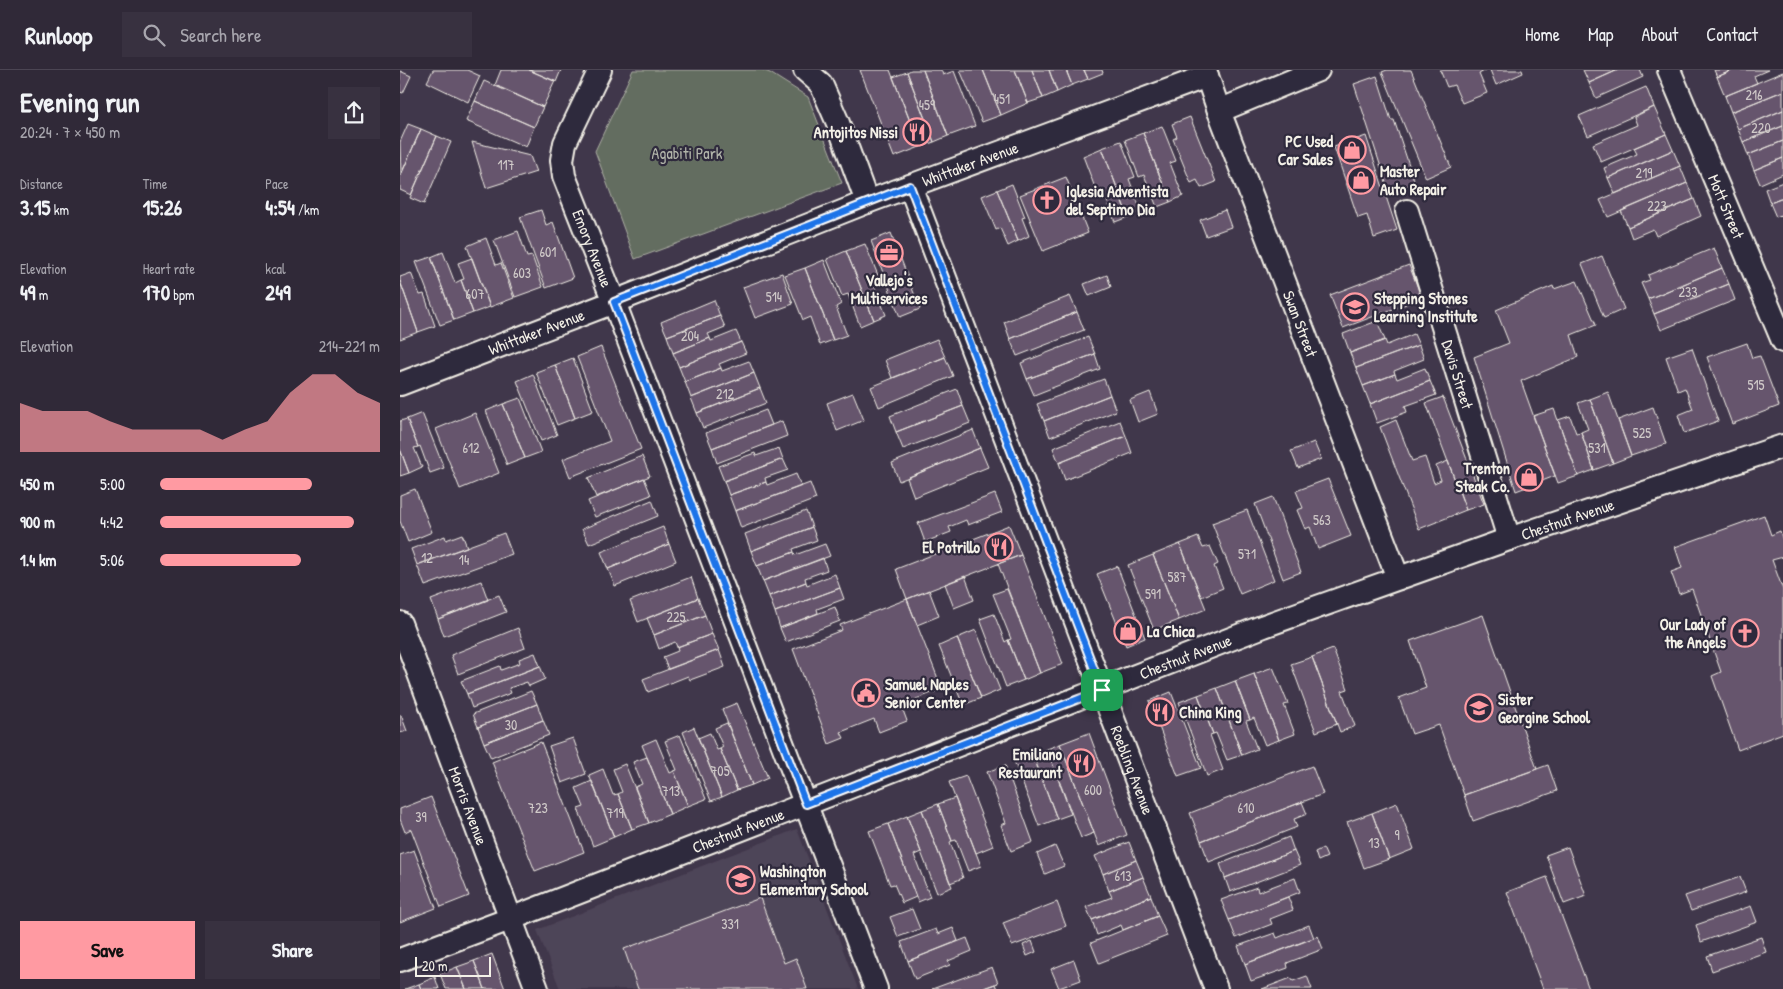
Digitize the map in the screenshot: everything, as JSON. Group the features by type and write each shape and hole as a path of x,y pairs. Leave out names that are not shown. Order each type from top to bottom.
{"street":[{"name":"Emory Avenue","path":"600,70 565,143 562,160 564,176 614,302 876,989"},
{"path":"805,70 821,84 838,123 867,202"},
{"path":"1218,111 1318,70"},
{"name":"Mott Street","path":"1669,70 1783,341"},
{"name":"Whittaker Avenue","path":"400,384 867,202 1206,73"},
{"name":"Swan Street","path":"1206,73 1218,111 1398,578"},
{"name":"Roebling Avenue","path":"910,186 1216,989"},
{"name":"Davis Street","path":"1407,211 1510,539"},
{"name":"Chestnut Avenue","path":"400,960 1264,626 1510,539 1783,446"},
{"name":"Morris Avenue","path":"400,624 537,989"}],"shaded area":[{"name":"Washington Elementary School","path":"797,829 858,989 560,989 537,930"}],"green space":[{"name":"Agabiti Park","path":"633,70 762,70 770,73 808,97 842,183 635,259 595,151"}],"building":[{"path":"433,70 467,70 480,76 468,102 427,82"},
{"path":"501,70 529,70 555,81 543,107 495,85"},
{"path":"529,70 561,70 556,82"},
{"path":"860,70 890,70 920,147 894,157"},
{"path":"923,70 948,136 934,142 907,72"},
{"path":"923,70 941,70 943,75 954,71 975,126 948,136"},
{"path":"960,70 983,70 1001,115 982,122"},
{"path":"983,70 1015,70 1028,103 1001,115"},
{"path":"1015,70 1032,70 1043,98 1028,103"},
{"path":"1032,70 1049,70 1057,92 1043,98"},
{"path":"1049,70 1066,70 1072,85 1057,92"},
{"path":"1066,70 1084,70 1088,79 1072,85"},
{"path":"1084,70 1102,70 1103,73 1088,79"},
{"path":"1387,70 1411,70 1451,167 1426,178 1382,72"},
{"path":"1440,70 1486,70 1479,74 1487,93 1462,103 1454,85 1447,87"},
{"path":"1490,70 1522,70 1523,73 1496,85"},
{"path":"1583,70 1618,70 1589,83"},
{"path":"1618,70 1640,70 1643,77 1596,98 1589,83"},
{"path":"1714,70 1733,70 1717,77"},
{"path":"1733,70 1768,70 1754,76 1757,83 1725,96 1717,77"},
{"path":"400,71 411,76 403,93 400,92"},
{"path":"907,72 934,142 920,147 893,77"},
{"path":"1783,72 1783,91 1731,112 1725,96"},
{"path":"1377,76 1391,120 1394,120 1415,183 1389,192 1354,84"},
{"path":"484,81 543,107 534,127 475,101"},
{"path":"1646,87 1654,107 1588,136 1579,116"},
{"path":"1783,91 1783,110 1738,129 1731,112"},
{"path":"475,101 534,127 526,147 466,121"},
{"path":"1654,107 1666,134 1601,162 1593,144 1637,125 1634,117"},
{"path":"1783,110 1783,126 1743,142 1738,129"},
{"path":"1190,117 1216,182 1201,188 1197,180 1191,183 1173,139 1177,137 1172,124"},
{"path":"408,124 421,129 401,175 400,142"},
{"path":"1162,126 1176,161 1170,163 1183,196 1170,202 1143,133"},
{"path":"1783,126 1783,141 1748,155 1743,142"},
{"path":"421,129 437,136 411,195 400,190 400,177"},
{"path":"1143,133 1170,202 1157,207 1144,175 1139,177 1125,140"},
{"path":"1666,134 1673,150 1608,178 1604,168 1637,154 1634,148"},
{"path":"437,136 451,142 424,204 410,198"},
{"path":"1366,136 1397,230 1374,238 1367,215 1358,218 1334,147"},
{"path":"1121,141 1135,177 1129,179 1141,211 1128,217 1102,148"},
{"path":"1783,141 1783,158 1754,170 1748,155"},
{"path":"472,142 530,156 536,172 486,188"},
{"path":"1102,148 1128,217 1115,222 1103,190 1097,193 1083,156"},
{"path":"1673,150 1680,166 1615,194 1608,178"},
{"path":"1783,158 1783,174 1760,184 1754,170"},
{"path":"1680,166 1687,183 1608,217 1600,200"},
{"path":"1066,177 1088,233 1043,251 1020,195"},
{"path":"1783,182 1783,198 1770,203 1765,189"},
{"path":"1687,183 1694,199 1628,227 1621,211"},
{"path":"1012,184 1025,217 1022,218 1029,236 1018,241 997,190"},
{"path":"997,190 1018,241 1008,246 1000,228 996,230 982,196"},
{"path":"1783,198 1783,214 1776,217 1770,203"},
{"path":"1694,199 1701,216 1656,236 1653,229 1632,238 1628,227"},
{"path":"541,210 546,225 553,222 573,278 546,288 520,217"},
{"path":"1225,210 1231,227 1206,236 1200,220"},
{"path":"518,231 527,257 532,256 543,287 515,297 494,240"},
{"path":"891,233 920,309 900,317 871,241"},
{"path":"486,238 496,265 501,263 514,298 490,307 467,246"},
{"path":"865,244 880,280 873,283 886,315 874,320 846,251"},
{"path":"1714,248 1722,268 1648,299 1641,283 1650,280 1648,275"},
{"path":"846,251 874,320 860,326 848,294 842,296 827,259"},
{"path":"443,252 455,283 461,280 473,313 454,320 431,257"},
{"path":"1602,256 1624,309 1604,318 1582,264"},
{"path":"431,257 454,320 440,325 416,262"},
{"path":"472,258 490,307 473,313 461,280 464,279 458,263"},
{"path":"824,260 841,304 836,307 847,335 833,340 805,268"},
{"path":"1409,265 1422,298 1343,328 1330,295"},
{"path":"805,268 833,340 820,345 810,317 803,320 785,275"},
{"path":"1722,268 1729,284 1654,314 1648,299"},
{"path":"411,273 420,295 424,294 435,326 418,332 400,281 400,277"},
{"path":"782,273 793,304 755,318 743,287"},
{"path":"1107,275 1111,287 1089,296 1084,284"},
{"path":"400,281 418,332 400,339"},
{"path":"1577,281 1596,325 1571,335 1578,357 1521,381 1555,476 1516,491 1474,357 1509,343 1496,310 1553,286 1554,289"},
{"path":"1729,284 1735,300 1661,330 1654,314"},
{"path":"1070,296 1077,312 1010,339 1004,322"},
{"path":"714,300 720,316 667,336 661,322"},
{"path":"1077,312 1084,330 1017,356 1010,339"},
{"path":"720,316 725,327 708,334 710,338 673,353 667,336"},
{"path":"1377,321 1385,340 1350,353 1343,334"},
{"path":"736,331 741,342 679,367 673,353 710,338 711,341"},
{"path":"1414,334 1419,345 1356,368 1350,353 1385,340 1387,345"},
{"path":"1088,337 1095,354 1027,379 1021,363"},
{"path":"937,339 945,357 892,378 885,360"},
{"path":"741,342 746,353 719,364 721,368 685,382 679,367"},
{"path":"1747,343 1752,358 1760,356 1779,406 1732,424 1707,357"},
{"path":"1419,345 1424,359 1394,371 1395,374 1363,386 1356,368"},
{"path":"601,347 641,449 570,477 563,459 610,441 577,357"},
{"path":"1692,348 1718,421 1684,433 1678,415 1693,409 1685,388 1678,391 1666,357"},
{"path":"1095,354 1100,369 1034,395 1027,379"},
{"path":"945,357 953,376 879,407 871,387"},
{"path":"573,358 593,411 575,418 555,365"},
{"path":"749,361 754,373 691,398 685,382 721,368 722,371"},
{"path":"555,365 575,418 557,425 536,372"},
{"path":"1425,368 1430,381 1370,404 1363,386 1395,374 1397,379"},
{"path":"754,373 760,388 697,413 691,398"},
{"path":"533,374 557,435 541,441 517,381"},
{"path":"1104,379 1110,395 1044,421 1037,404"},
{"path":"1430,381 1436,395 1405,406 1407,412 1377,423 1370,404"},
{"path":"760,388 766,403 703,428 697,413"},
{"path":"957,389 963,406 896,432 890,416"},
{"path":"1150,392 1158,414 1138,422 1130,400"},
{"path":"1608,392 1631,456 1613,463 1590,399"},
{"path":"853,393 864,420 837,431 827,403"},
{"path":"1110,395 1116,411 1050,437 1044,421"},
{"path":"1443,397 1484,504 1466,510 1426,403"},
{"path":"520,398 541,452 525,458 503,404"},
{"path":"1590,399 1613,463 1594,470 1581,432 1588,429 1578,403"},
{"path":"503,404 525,458 507,465 486,411"},
{"path":"963,406 970,423 903,449 896,432"},
{"path":"1653,407 1666,444 1631,456 1618,420"},
{"path":"1554,409 1578,476 1558,483 1533,416"},
{"path":"766,410 772,425 712,448 706,433"},
{"path":"422,413 444,468 430,473 407,419"},
{"path":"475,413 499,473 460,489 436,429"},
{"path":"1570,416 1576,433 1581,432 1594,470 1578,476 1558,420"},
{"path":"407,419 418,447 414,448 422,467 409,473 400,449 400,421"},
{"path":"1396,420 1412,461 1425,457 1434,483 1441,480 1436,466 1448,461 1466,510 1419,529 1380,427"},
{"path":"782,421 787,436 717,463 712,448"},
{"path":"1120,421 1126,436 1059,463 1053,448"},
{"path":"973,430 980,448 899,481 892,463"},
{"path":"1126,436 1132,453 1065,480 1059,463"},
{"path":"1314,442 1321,459 1298,468 1291,451"},
{"path":"779,448 783,459 724,481 718,466 755,453 756,456"},
{"path":"980,448 988,467 914,497 907,478"},
{"path":"400,449 409,473 400,476"},
{"path":"642,456 650,476 596,497 588,478"},
{"path":"783,459 788,470 765,478 766,482 729,495 724,481"},
{"path":"796,474 801,486 735,511 729,495 766,482 767,485"},
{"path":"644,478 651,495 595,517 588,501"},
{"path":"1328,479 1351,536 1318,549 1310,527 1305,529 1297,510 1303,508 1296,491"},
{"path":"810,483 816,499 741,528 735,511"},
{"path":"415,489 432,532 408,542 400,521 400,495"},
{"path":"995,494 1002,512 968,525 966,520 949,527 951,532 925,542 918,523"},
{"path":"1273,497 1301,572 1283,579 1255,504"},
{"path":"652,500 658,516 589,544 582,529"},
{"path":"1247,510 1274,580 1240,594 1212,523"},
{"path":"806,511 812,527 751,551 745,534"},
{"name":"Our Lady of the Angels","path":"1764,515 1771,535 1780,531 1783,541 1783,557 1772,560 1783,590 1783,733 1738,750 1712,676 1721,672 1692,589 1679,594 1671,572 1682,568 1675,547"},
{"path":"1009,525 1021,555 907,599 896,569"},
{"path":"663,527 669,544 608,569 601,552"},
{"path":"812,527 817,540 793,549 794,552 757,566 751,551"},
{"path":"504,533 512,554 425,586 417,565"},
{"path":"462,534 467,547 417,565 411,549 445,536 446,540"},
{"path":"1198,537 1203,548 1210,546 1218,564 1214,566 1223,588 1201,597 1180,544"},
{"path":"669,544 676,561 615,586 608,569"},
{"path":"825,544 830,556 763,581 757,566 794,552 795,555"},
{"path":"1180,544 1206,609 1179,620 1153,555"},
{"path":"1021,555 1063,664 1040,673 998,564"},
{"path":"1153,555 1179,620 1154,630 1128,565"},
{"path":"823,558 827,570 805,578 806,582 769,596 763,581"},
{"path":"1117,566 1145,638 1126,646 1097,574"},
{"path":"835,574 840,588 775,612 769,596 806,582 807,585"},
{"path":"965,576 974,600 954,608 945,584"},
{"path":"691,577 698,598 638,622 630,601"},
{"path":"481,581 488,600 438,619 431,600"},
{"path":"840,588 844,599 817,609 818,613 780,628 775,612"},
{"path":"1007,589 1040,673 1024,680 1008,640 1011,639 993,594"},
{"path":"929,590 939,616 917,625 907,599"},
{"path":"499,595 506,612 444,636 438,619"},
{"path":"698,598 705,615 654,635 647,618"},
{"path":"907,599 942,689 901,705 907,721 879,732 874,719 841,732 844,738 829,744 793,649 842,630 840,625"},
{"path":"835,607 840,621 786,642 780,628"},
{"path":"994,614 1005,642 1008,640 1024,680 1006,687 980,619"},
{"path":"705,615 712,634 677,647 675,642 659,649 654,635"},
{"path":"1483,615 1537,769 1464,795 1439,725 1412,734 1399,698 1426,688 1410,641"},
{"path":"518,628 525,648 458,674 451,655"},
{"path":"976,630 1000,690 981,698 957,638"},
{"path":"712,634 719,650 668,669 663,657 678,651 677,647"},
{"path":"957,638 981,698 963,705 939,646"},
{"path":"1333,649 1348,689 1342,691 1355,726 1340,732 1312,657"},
{"path":"719,650 725,667 690,680 688,676 648,692 643,679"},
{"path":"535,653 540,666 467,694 461,681 500,666 501,670 520,663 519,659"},
{"path":"1312,657 1337,724 1316,732 1291,664"},
{"path":"540,666 545,679 529,686 527,682 509,688 511,693 472,708 467,694"},
{"path":"1273,667 1288,704 1284,705 1295,734 1279,740 1254,674"},
{"path":"1254,674 1279,740 1265,745 1254,718 1250,720 1235,681"},
{"path":"1235,681 1250,720 1246,721 1257,749 1242,755 1217,688"},
{"path":"1217,688 1242,755 1227,760 1216,733 1213,734 1198,695"},
{"path":"531,691 537,704 478,727 473,714"},
{"path":"1171,692 1201,768 1178,776 1149,701"},
{"path":"1198,695 1213,734 1210,735 1223,770 1207,776 1179,702"},
{"path":"737,703 768,778 752,785 722,709"},
{"path":"537,704 543,720 484,743 478,727"},
{"path":"400,715 407,731 400,733"},
{"path":"543,720 549,735 491,758 484,743"},
{"path":"727,723 752,785 737,790 720,749 723,747 715,728"},
{"path":"694,727 722,797 711,801 683,732"},
{"path":"710,733 717,750 720,749 737,790 722,797 698,738"},
{"path":"1089,733 1127,835 1099,846 1060,744"},
{"path":"680,735 706,799 688,806 674,771 677,770 665,741"},
{"path":"573,738 586,774 562,783 549,746"},
{"path":"656,739 670,773 674,771 688,806 670,814 642,745"},
{"path":"541,742 584,852 535,871 492,762"},
{"path":"1060,744 1094,833 1081,838 1047,749"},
{"path":"1047,749 1071,814 1057,819 1033,755"},
{"path":"1033,755 1057,819 1039,826 1014,761"},
{"path":"647,757 670,814 649,823 635,787 642,784 633,762"},
{"path":"625,764 649,823 632,829 618,794 622,792 613,769"},
{"path":"1005,765 1033,842 1011,851 1001,825 1006,823 987,772"},
{"path":"1548,765 1557,791 1473,821 1464,795"},
{"path":"1312,766 1323,794 1201,841 1190,813"},
{"path":"603,769 613,795 618,794 632,829 614,837 589,775"},
{"path":"966,776 993,846 976,853 949,782"},
{"path":"592,781 614,837 593,846 578,809 584,807 576,788"},
{"path":"431,797 469,896 441,907 411,829 405,832 400,819 400,809"},
{"path":"955,798 981,866 968,871 956,840 952,841 938,804"},
{"path":"1302,802 1307,814 1294,819 1297,827 1209,862 1201,841"},
{"path":"1397,803 1414,849 1389,859 1372,813"},
{"path":"938,804 963,878 950,883 922,810"},
{"path":"922,810 952,887 937,893 907,816"},
{"path":"1372,813 1389,859 1364,868 1347,822"},
{"path":"907,816 921,852 914,855 930,897 918,902 888,824"},
{"path":"888,824 916,897 902,903 894,884 890,885 869,831"},
{"path":"1289,837 1294,851 1225,878 1220,864"},
{"path":"1129,842 1136,860 1103,874 1095,856"},
{"path":"1055,846 1064,866 1045,874 1037,854"},
{"path":"1568,847 1586,896 1564,904 1546,855"},
{"path":"1323,848 1327,857 1318,861 1315,852"},
{"path":"414,850 436,908 400,922 400,855"},
{"path":"1294,851 1300,865 1230,892 1225,878"},
{"path":"1136,860 1143,877 1109,891 1103,874"},
{"path":"1143,877 1151,896 1092,920 1086,907 1112,897 1109,891"},
{"path":"1547,877 1589,989 1543,989 1507,892"},
{"path":"1740,877 1746,892 1691,911 1685,896"},
{"path":"1295,878 1300,892 1229,920 1221,900 1257,887 1258,892"},
{"path":"1151,896 1158,916 1123,930 1121,925 1097,935 1092,920"},
{"path":"1288,897 1293,910 1270,919 1272,924 1236,938 1229,920"},
{"name":"Washington Elementary School","path":"760,898 784,963 796,958 807,989 638,989 624,949"},
{"path":"1057,902 1066,926 1012,946 1003,923"},
{"path":"1751,906 1757,922 1701,942 1696,925"},
{"path":"912,909 920,929 898,937 890,917"},
{"path":"1158,916 1167,936 1099,963 1091,943"},
{"path":"1309,925 1314,938 1245,964 1238,946 1275,933 1277,938"},
{"path":"953,928 958,941 908,961 901,942 936,929 938,934"},
{"path":"1318,936 1323,949 1287,963 1288,968 1251,981 1245,964"},
{"path":"1761,937 1766,952 1712,971 1707,956"},
{"path":"967,938 972,951 948,961 950,965 915,979 908,961"},
{"path":"1032,941 1036,952 1027,956 1023,945"},
{"path":"492,954 505,989 485,989 474,961"},
{"path":"1074,960 1081,980 1059,988 1051,969"},
{"path":"474,961 485,989 466,989 457,967"},
{"path":"457,967 466,989 446,989 440,974"},
{"path":"992,967 998,983 981,989 932,989"},
{"path":"1307,976 1312,989 1262,989 1291,978 1293,981"},
{"path":"435,977 439,989 421,989 419,984"},
{"path":"419,984 421,989 405,989"},
{"path":"995,984 997,989 981,989"}],"place":[{"name":"Antojitos Nissi","path":"917,132"},
{"name":"PC Used Car Sales","path":"1352,150"},
{"name":"Master Auto Repair","path":"1361,180"},
{"name":"Iglesia Adventista del Septimo Dia","path":"1047,200"},
{"name":"Vallejo's Multiservices","path":"889,253"},
{"name":"Stepping Stones Learning Institute","path":"1355,307"},
{"name":"Trenton Steak Co.","path":"1529,477"},
{"name":"El Potrillo","path":"999,547"},
{"name":"La Chica","path":"1128,631"},
{"name":"Our Lady of the Angels","path":"1745,633"},
{"name":"Samuel Naples Senior Center","path":"866,693"},
{"name":"Sister Georgine School","path":"1479,708"},
{"name":"China King","path":"1160,712"},
{"name":"Emiliano Restaurant","path":"1081,763"},
{"name":"Washington Elementary School","path":"741,880"}],"route":[{"path":"910,186 1102,690 806,804 614,302 910,186"}]}
